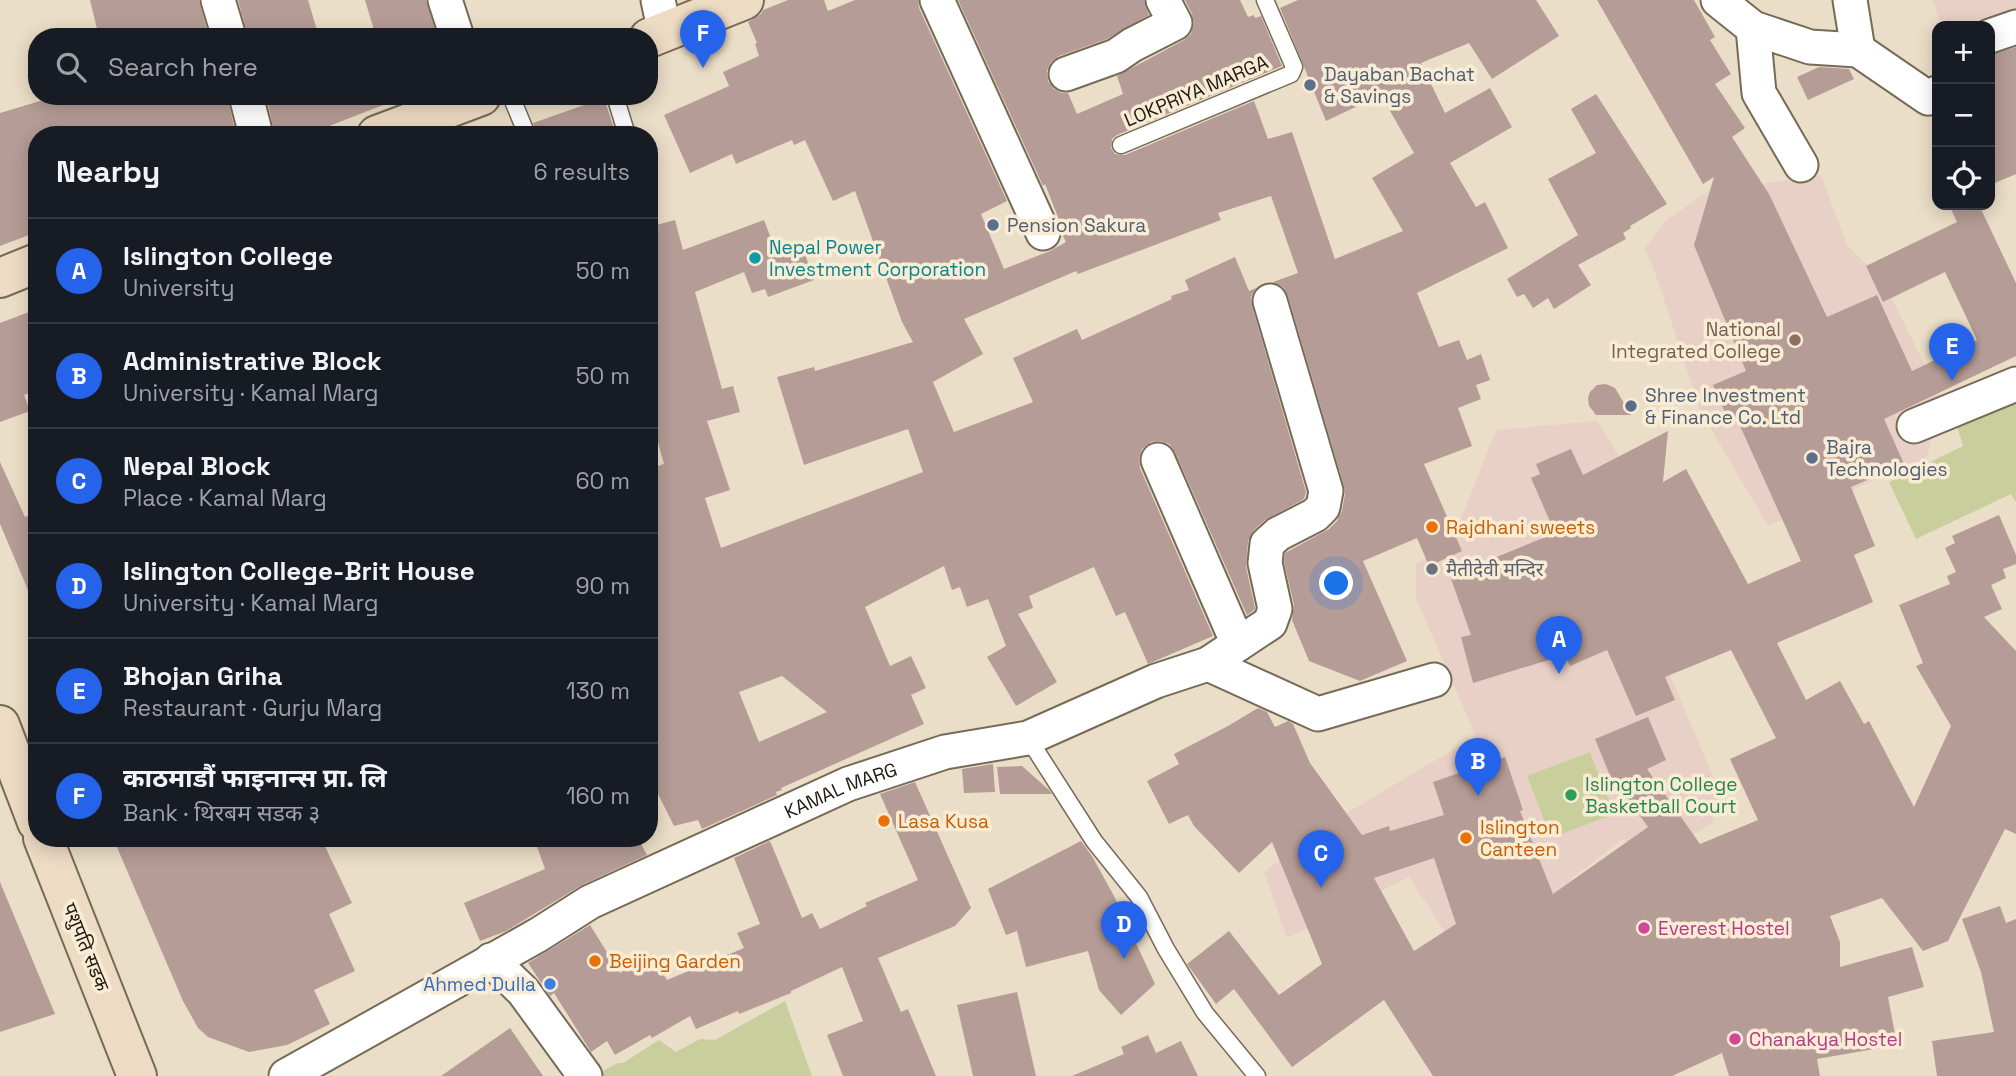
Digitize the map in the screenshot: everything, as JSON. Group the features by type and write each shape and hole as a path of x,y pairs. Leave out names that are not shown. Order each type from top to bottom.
{"main road":[{"path":"657,24 744,0"},
{"path":"403,126 463,105"},
{"path":"0,278 28,267"},
{"path":"0,725 28,798"},
{"name":"पशुपति सडक","path":"47,847 142,1069"}],"street":[{"path":"218,0 226,28"},
{"path":"445,0 454,28"},
{"path":"937,0 1043,233"},
{"path":"1066,74 1116,56 1175,23 1163,0"},
{"path":"1718,0 1753,29 1810,47 1858,50 1928,98 1932,96"},
{"path":"1850,0 1858,50"},
{"path":"1995,34 2016,27"},
{"path":"1753,29 1759,93 1801,165"},
{"path":"248,105 254,126"},
{"name":"KAMAL MARG","path":"286,1076 590,902 848,784 945,752 1028,738 1156,681 1208,664 1270,623 1275,609 1265,563 1267,544 1278,534 1315,515 1323,507 1326,491 1270,301"},
{"path":"1914,426 2016,384"},
{"path":"1158,460 1237,644"},
{"path":"1208,664 1318,714 1434,680"},
{"path":"492,960 523,991 585,1076"}],"lane":[{"name":"LOKPRIYA MARGA","path":"1121,145 1291,74 1294,67 1265,0"},
{"path":"495,105 517,126"},
{"path":"618,105 624,126"},
{"path":"1028,738 1094,841 1139,897 1166,949 1205,1013 1256,1076"}],"shaded area":[{"path":"1933,0 2016,0 2016,14 1994,21 1939,21"},
{"name":"National Integrated College","path":"1821,175 1847,245 1884,282 1941,398 1927,458 1768,526 1700,410 1645,248 1665,221 1707,192"},
{"path":"1597,421 1645,498 1643,611 1720,793 1712,823 1648,863 1623,839 1572,878 1570,898 1465,963 1409,877 1287,938 1264,872 1335,820 1476,736 1416,599 1416,564 1451,544 1496,430"}],"green space":[{"path":"2016,400 2016,502 2011,494 1916,539 1889,482 1963,446 1957,426"},
{"name":"Islington College Basketball Court","path":"1590,752 1614,814 1551,838 1527,776"},
{"path":"785,1001 812,1076 601,1076 599,1073 623,1063 659,1040 676,1052 700,1039 715,1040"}],"building":[{"path":"90,0 199,0 207,28 97,28"},
{"path":"238,0 308,0 316,28 246,28"},
{"path":"365,0 426,0 434,28 373,28"},
{"path":"788,0 824,0 828,11 855,0 918,0 919,8 1007,201 981,214 1004,269 1050,251 1066,242 1063,236 1065,235 1045,184 1043,186 958,0 1144,0 1149,15 1107,39 1059,56 1051,62 1047,71 1048,81 1054,89 1068,93 1077,114 1123,94 1117,76 1191,34 1194,23 1185,0 1240,0 1248,17 1261,16 1282,66 1117,135 1112,139 1111,148 1115,154 1125,155 1254,101 1268,139 1292,132 1335,259 1403,231 1372,178 1414,153 1381,95 1326,121 1280,8 1298,0 1536,0 1559,36 1492,79 1469,43 1421,63 1445,113 1490,88 1512,127 1450,163 1476,207 1485,202 1508,248 1417,293 1439,347 1459,340 1467,360 1481,354 1490,380 1476,385 1481,399 1458,408 1472,446 1424,464 1462,551 1429,566 1417,538 1363,561 1407,661 1360,681 1309,661 1292,620 1294,605 1284,562 1285,553 1329,529 1342,511 1345,494 1288,296 1283,287 1273,282 1298,273 1271,196 1218,213 1221,220 1078,274 1076,271 964,319 983,354 933,382 954,432 1033,402 1013,358 1077,329 1082,340 1172,299 1171,296 1189,290 1185,280 1235,257 1249,291 1256,288 1251,297 1252,306 1306,492 1304,499 1265,520 1254,530 1248,541 1246,567 1254,610 1247,615 1175,452 1169,444 1151,442 1142,449 1140,468 1213,636 1148,664 1125,612 1116,616 1094,567 1029,596 1033,608 1018,614 1057,682 1016,706 987,657 1006,646 988,599 967,607 960,587 952,590 944,566 865,607 890,666 911,656 926,688 911,695 924,724 781,788 782,790 776,792 777,795 702,829 698,820 674,826 658,794 658,466 664,464 658,442 658,225 675,220 683,250 764,220 774,246 787,241 794,259 805,254 814,280 768,297 765,289 752,293 744,272 695,292 722,389 733,386 740,412 707,421 730,490 705,498 721,548 923,472 908,429 804,465 777,377 814,367 815,371 913,342 902,322 855,191 833,201 805,140 794,145 792,140 736,164 732,154 690,173 664,115 729,86 723,72 759,56 748,22 763,10","holes":["782,676 827,712 759,742 739,692"]},
{"path":"1597,0 1694,0 1715,37 1710,40 1731,74 1715,84 1745,128 1732,137 1769,194 1827,317 1877,295 1912,371 1977,340 1945,272 1883,302 1866,266 1957,222 1951,210 1981,210 2016,283 2016,356 1884,419 1904,464 1851,487 1875,546 1854,555 1873,602 1777,643 1806,700 1840,681 1864,724 1869,721 1914,807 1951,726 1916,666 1923,663 1899,605 1950,584 1947,576 1956,572 1945,548 1955,543 1952,536 1999,515 2016,555 2016,564 2003,569 2006,578 1991,585 2002,609 1984,617 2016,651 2016,834 2005,829 1948,941 1923,951 1882,898 1830,916 1840,942 1840,967 1912,947 1924,987 1888,997 1897,1045 1817,1059 1820,1076 1729,1076 1722,1053 1672,1076 1433,1076 1384,1000 1292,1067 1234,989 1216,1004 1187,964 1229,931 1279,995 1322,964 1272,842 1239,873 1194,826 1188,815 1169,824 1147,781 1179,764 1174,754 1258,708 1267,712 1275,727 1288,721 1293,724 1310,763 1362,835 1389,826 1390,831 1444,815 1433,782 1505,757 1523,810 1520,811 1553,894 1648,827 1616,782 1613,783 1595,739 1648,717 1666,760 1647,769 1700,844 1758,820 1730,759 1776,738 1731,650 1665,677 1675,700 1636,716 1607,650 1570,666 1565,655 1473,683 1461,637 1471,635 1450,576 1555,533 1531,478 1540,474 1536,464 1571,449 1583,475 1668,431 1663,482 1686,469 1748,584 1801,561 1736,417 1727,417 1713,385 1746,371 1694,245 1714,177 1703,184","holes":["1434,858 1456,924 1414,951 1374,878"]},
{"path":"2016,47 2016,174 1995,183 1995,84 1995,53"},
{"path":"1819,67 1849,69 1854,79 1808,100 1797,77"},
{"path":"1596,94 1667,204 1630,226 1631,228 1623,233 1626,239 1578,265 1591,285 1554,309 1548,298 1533,308 1524,294 1517,297 1507,279 1578,235 1548,179 1596,153 1571,109"},
{"path":"28,105 229,105 234,126 28,126 28,235 0,246 0,113"},
{"path":"268,105 383,105 329,126 273,126"},
{"path":"584,105 606,105 613,126 534,126 533,123"},
{"path":"28,312 28,393 24,395 28,412 0,422 0,323"},
{"path":"1606,384 1615,388 1631,415 1596,415 1589,406 1588,398 1597,385"},
{"path":"0,462 25,517 28,516 28,590 0,524"},
{"path":"993,764 995,792 964,793 962,769"},
{"path":"1022,766 1052,794 1000,794 997,767"},
{"path":"915,782 971,908 955,926 878,958 901,1012 908,1009 936,1076 843,1076 827,1035 863,1021 842,967 791,993 696,1029 690,1016 615,1055 607,1041 591,1052 554,993 550,996 528,963 590,925 620,973 651,954 667,980 744,948 737,933 760,924 734,858 770,841 802,918 812,913 820,929 867,906 865,903 918,880 880,794"},
{"path":"1081,841 1114,896 1155,984 1121,1015 1099,990 1088,951 1026,967 1017,931 1006,935 988,889"},
{"path":"117,847 325,847 352,903 329,914 355,971 314,990 330,1024 287,1045 249,1052 208,1037 198,1028 183,1001"},
{"path":"537,847 643,847 647,855 582,885 506,931 480,941 464,903 545,869"},
{"path":"0,882 55,1014 0,1032"},
{"path":"2000,906 2006,923 2016,919 2016,1076 1937,1076 1932,1041 1994,1032 1981,972 1962,919"},
{"path":"1017,992 1036,1076 973,1076 957,1005"},
{"path":"510,1028 543,1076 441,1076"},
{"path":"1148,1035 1156,1053 1181,1041 1198,1076 1072,1076 1124,1054 1121,1047"}],"place":[{"name":"काठमाडौं फाइनान्स प्रा. लि","path":"703,68"},
{"name":"Dayaban Bachat & Savings","path":"1310,85"},
{"name":"Pension Sakura","path":"993,225"},
{"name":"Nepal Power Investment Corporation","path":"755,258"},
{"name":"National Integrated College","path":"1795,340"},
{"name":"Bhojan Griha","path":"1952,381"},
{"name":"Shree Investment & Finance Co. Ltd","path":"1631,406"},
{"name":"Bajra Technologies","path":"1812,458"},
{"name":"Rajdhani sweets","path":"1432,527"},
{"name":"मैतीदेवी मन्दिर","path":"1432,569"},
{"name":"Islington College","path":"1559,674"},
{"name":"Islington College Basketball Court","path":"1571,795"},
{"name":"Administrative Block","path":"1478,796"},
{"name":"Lasa Kusa","path":"884,821"},
{"name":"Islington Canteen","path":"1466,838"},
{"name":"Nepal Block","path":"1321,888"},
{"name":"Everest Hostel","path":"1644,928"},
{"name":"Islington College-Brit House","path":"1124,959"},
{"name":"Beijing Garden","path":"595,961"},
{"name":"Ahmed Dulla","path":"550,984"},
{"name":"Chanakya Hostel","path":"1735,1039"}]}
